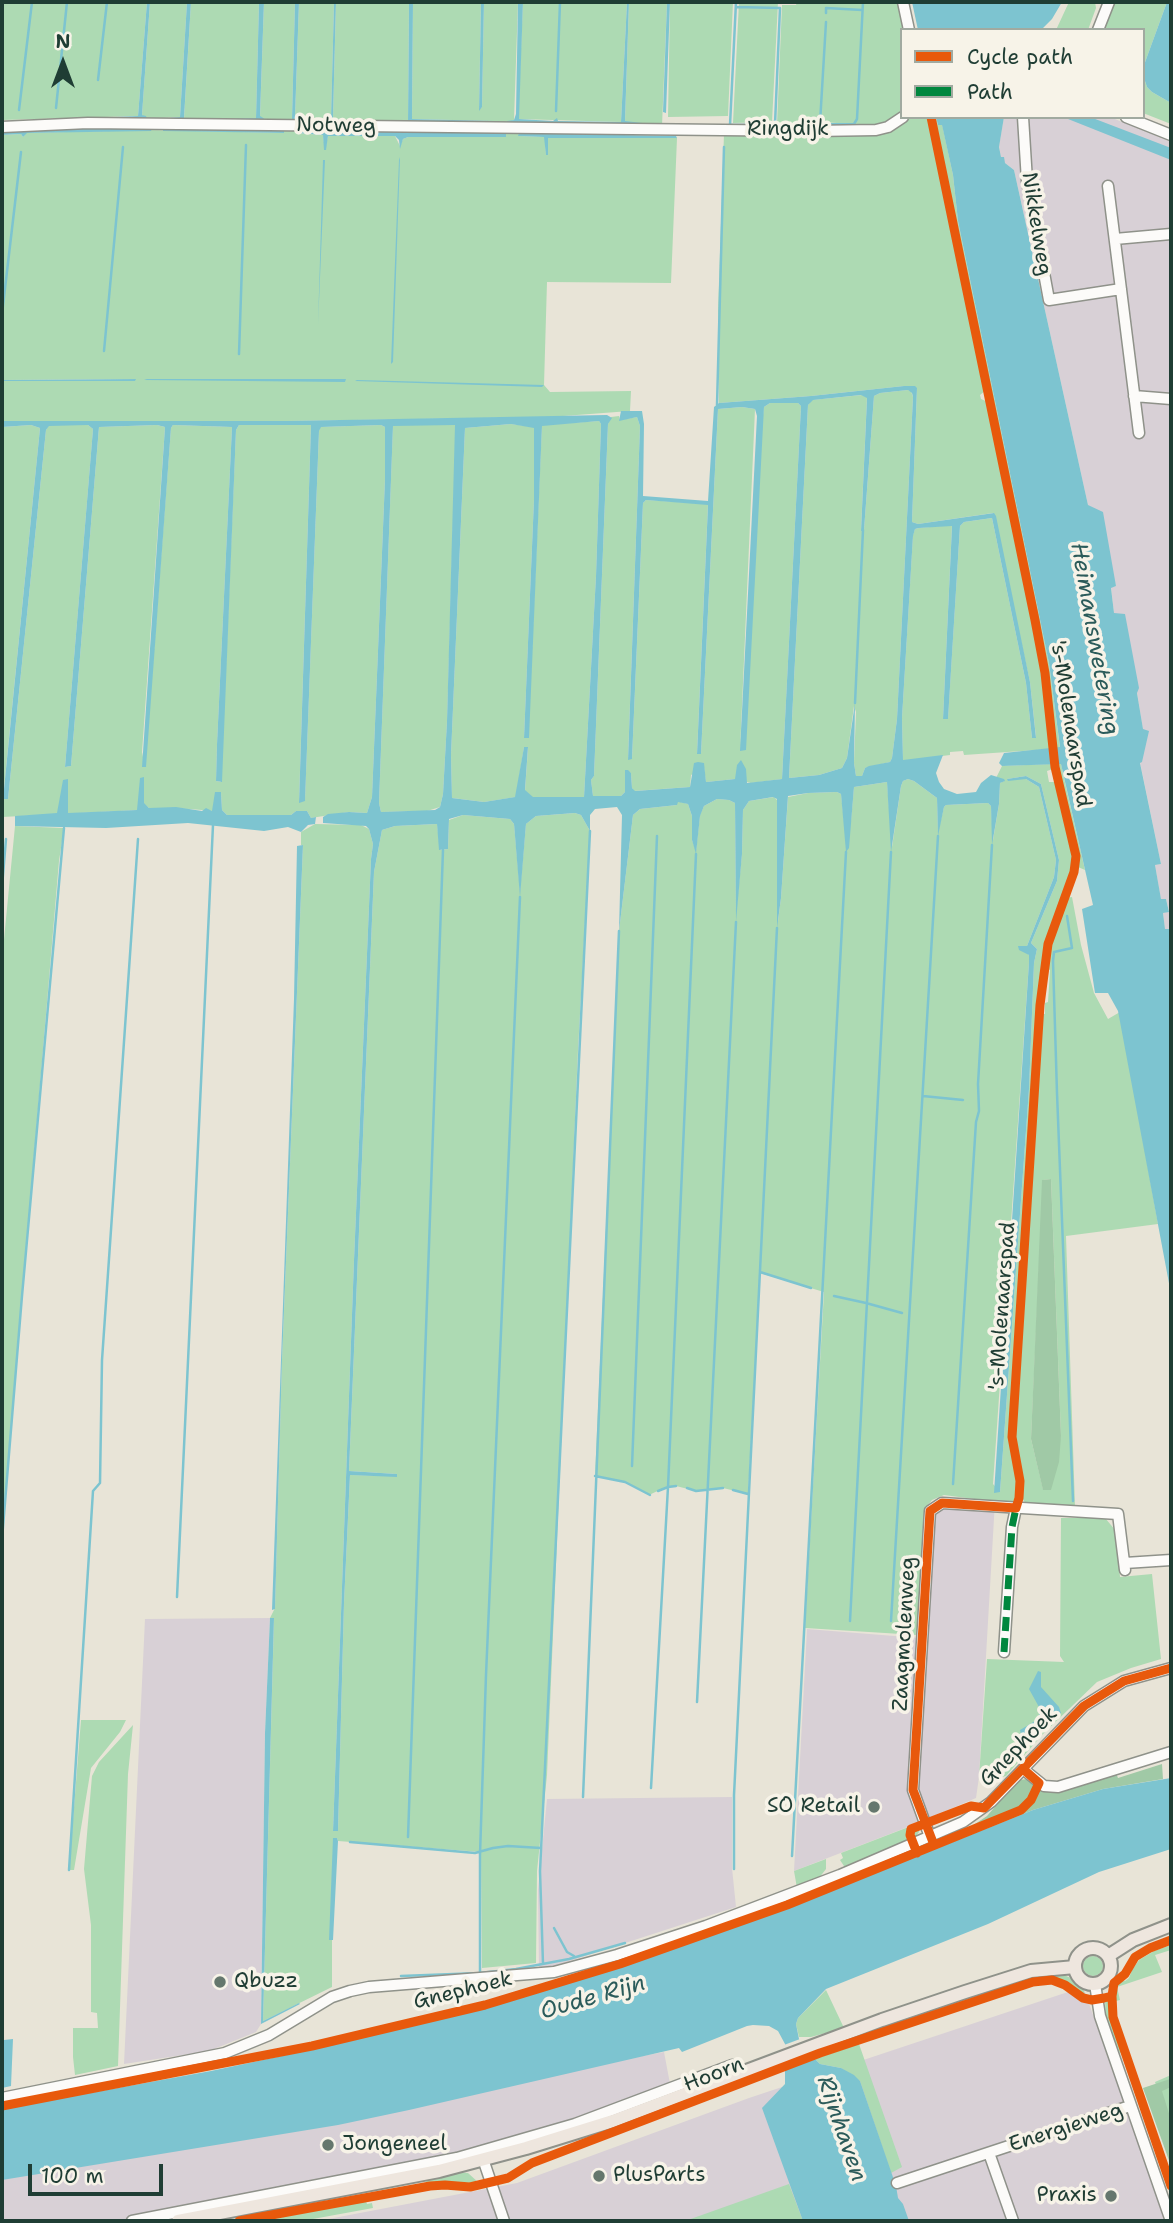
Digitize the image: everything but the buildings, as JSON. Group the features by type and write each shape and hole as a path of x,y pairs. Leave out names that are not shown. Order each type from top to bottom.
{"main road":[{"path":"1108,1956 1133,1940 1171,1925"},
{"path":"1096,1949 1108,1956 1111,1963 1110,1974 1105,1980 1095,1984 1082,1980 1075,1967 1078,1957 1086,1950 1096,1949"},
{"name":"Hoorn","path":"178,2221 196,2213 482,2156 576,2128 1031,1971 1075,1967"}],"street":[{"path":"903,2 909,28"},
{"path":"1099,28 1109,2"},
{"name":"Ringdijk","path":"670,129 876,130 888,127 900,119"},
{"name":"Nikkelweg","path":"1023,119 1027,181 1049,300 1121,289"},
{"path":"1131,119 1171,135"},
{"name":"Notweg","path":"2,127 88,123 670,129"},
{"path":"1108,186 1139,433"},
{"path":"1115,239 1171,234"},
{"path":"1134,396 1171,399"},
{"name":"Zaagmolenweg","path":"930,1837 914,1790 930,1511 942,1503 1118,1514 1125,1567 1171,1560"},
{"path":"1004,1652 1012,1527 1016,1508"},
{"name":"Gnephoek","path":"2,2098 225,2053 269,2035 332,1997 350,1991 369,1987 554,1972 706,1926 963,1822 984,1808 1084,1706 1108,1689 1139,1676 1171,1668"},
{"path":"1023,1769 1044,1786 1058,1787 1171,1752"},
{"path":"1095,1984 1100,2016 1171,2221"},
{"name":"Hoorn","path":"642,2105 732,2065"},
{"name":"Energieweg","path":"897,2183 1130,2106"},
{"name":"Energieweg","path":"989,2153 1013,2221"},
{"path":"482,2156 504,2221"},
{"name":"Hoorn","path":"132,2221 196,2213"}],"shaded area":[{"name":"Heimanswetering","path":"1004,119 1115,119 1171,142 1171,929 1165,930 1163,913 1169,911 1166,899 1161,900 1155,865 1161,864 1140,762 1143,730 1137,692 1114,613 1111,587 1116,586 1088,505 1014,170 1001,158 999,146"},
{"path":"934,1501 995,1501 976,1798 794,1871 807,1629 919,1638 926,1511"},
{"path":"270,1618 265,1733 261,2024 256,2032 209,2051 124,2064 145,1619"},
{"path":"732,1797 732,1868 736,1907 539,1971 538,1890 547,1799"},
{"name":"Rijnhaven","path":"1083,1987 1167,2221 318,2221 517,2183 749,2098"},
{"path":"664,2052 671,2089 480,2152 132,2221 2,2221 2,2174"}],"green space":[{"path":"2,2 147,2 138,116 2,120"},
{"path":"150,2 187,2 180,117 147,119 142,115"},
{"path":"191,2 259,2 256,118 184,119"},
{"path":"264,2 295,2 292,119 267,120 260,117"},
{"path":"299,2 334,2 331,119 307,121 295,117"},
{"path":"336,2 409,2 408,122 333,118"},
{"path":"413,2 481,2 479,109 482,107 484,2 518,2 514,120 494,123 412,119"},
{"path":"523,2 627,2 621,122 518,119"},
{"path":"629,2 667,2 662,126 625,122"},
{"path":"670,2 733,2 728,116 668,117"},
{"path":"739,2 778,2 772,122 733,123"},
{"path":"797,2 900,2 906,28 900,28 900,116 889,125 856,129 854,124 777,124 782,5 796,5"},
{"path":"1069,2 1095,2 1096,8 1089,28 1057,28"},
{"path":"1113,2 1167,2 1145,62 1145,28 1103,28"},
{"path":"1145,81 1152,92 1171,103 1171,124 1145,114"},
{"path":"900,119 929,119 986,390 980,395 981,399 988,402 1033,620 1042,669 1051,749 964,755 963,751 950,752 950,755 903,761 902,718 913,535 915,529 919,528 952,525 943,719 948,718 960,526 964,522 992,518 1026,683 1032,738 1036,737 1030,682 993,513 918,524 912,522 917,388 904,386 719,403 718,311 724,134 791,136 856,133"},
{"path":"933,119 936,119 938,125 942,124 953,175 958,221 1049,663 1060,748 1056,748 1043,651"},
{"path":"297,129 297,133 323,135 325,150 328,136 395,136 400,146 403,139 408,137 505,137 506,133 519,133 519,136 545,137 546,155 547,138 677,138 671,283 547,282 544,385 550,392 631,391 630,411 550,417 2,421 2,381 135,379 2,380 2,135 21,134 23,137 26,133 151,130 284,133"},
{"path":"908,390 913,397 897,719 892,758 890,762 865,768 862,776 856,776 854,706 847,758 842,768 819,775 789,778 808,405 812,400 862,395 867,397 861,530 864,530 874,396"},
{"path":"770,403 798,403 801,406 782,779 751,783 735,779 706,782 704,768 691,775 690,787 634,791 631,773 625,771 625,792 621,796 593,796 591,780 594,776 608,424 611,417 619,416 620,420 637,417 640,426 628,759 632,759 643,503 646,500 708,504 697,753 701,754 718,409 755,409 740,751 763,415 764,407"},
{"path":"599,421 596,576 584,797 533,798 525,791 528,748 524,747 516,797 484,802 452,798 451,755 465,428 511,424 534,427 534,499 524,738 528,738 542,425"},
{"path":"31,425 40,428 3,798 8,799 46,430 49,425 88,425 93,429 65,767 71,766 99,427 165,427 142,752 145,767 171,428 173,425 232,427 217,744 216,781 221,782 236,430 239,425 311,425 299,802 305,800 319,431 320,427 385,427 372,797 367,813 349,812 311,818 307,811 296,811 291,815 227,815 222,810 221,792 216,792 213,811 149,808 144,804 144,777 138,810 2,817 2,427"},
{"path":"393,425 456,425 443,794 440,807 427,811 381,812 379,803"},
{"path":"1061,763 1085,870 1078,867 1078,853 1057,764"},
{"path":"1052,764 1053,769 1047,771 1049,782 1056,782 1074,860 1046,942 1039,994 1010,1438 1018,1482 1017,1498 1012,1504 944,1495 932,1500 927,1506 923,1527 917,1635 805,1628 824,1292 760,1273 748,1494 723,1488 696,1491 676,1486 666,1487 649,1495 625,1482 595,1476 619,931 633,815 640,809 677,805 677,801 688,804 696,851 700,815 704,806 717,799 735,803 736,913 743,810 749,801 774,797 777,800 778,921 788,797 837,792 841,794 844,821 851,821 854,787 887,782 892,847 901,786 903,781 908,779 937,798 938,832 946,805 988,803 991,806 993,840 1000,783 1004,781 996,778 1002,766","holes":["1026,776 1041,784 1059,860 1057,881 1031,943 1037,949 1000,1492 993,1484 1029,962 1029,955 1019,946 1027,946 1054,877 1056,860 1039,787 1026,779 1007,779"]},
{"path":"575,813 581,815 590,831 547,1775 537,1871 536,1963 482,1968 481,1852 338,1841 337,1838 330,1940 332,1987 263,2021 274,1619 270,1618 275,1608 303,845 301,832 315,824 361,825 369,829 373,844 354,1260 333,1831 338,1831 350,1475 397,1476 349,1471 374,872 382,830 395,826 437,824 440,850 448,849 449,820 463,815 510,819 514,824 520,891 526,824 536,816"},
{"path":"15,826 64,828 2,1532 2,960"},
{"path":"1072,897 1094,993 1108,1019 1120,1012 1158,1224 1066,1236 1075,1507 1026,1504 1022,1498 1022,1481 1014,1436 1042,1014 1045,1014 1045,1003 1048,1002 1050,970 1046,968 1049,948 1066,898","holes":["1051,1179 1061,1436 1043,1489 1031,1439 1043,1180"]},
{"path":"1051,1179 1061,1436 1059,1462 1051,1490 1043,1490 1031,1439 1042,1180"},
{"path":"1061,1518 1105,1518 1116,1531 1120,1577 1152,1574 1161,1659 1097,1682 1043,1734 1006,1776 979,1777 987,1659 1064,1662 1060,1656"},
{"path":"81,1720 126,1720 120,1732 91,1768 74,1870 69,1870"},
{"path":"133,1725 128,1774 118,2066 75,2075 73,2028 98,2028 97,2013 91,2012 91,1925 84,1869 92,1776 99,1762"},
{"path":"1162,1764 1163,1779 1103,1789 1033,1810 951,1843 987,1816 1018,1780 1028,1779 1040,1789 1054,1792 1116,1773 1118,1778"},
{"path":"919,1823 919,1832 914,1839 848,1867 840,1860 843,1858 841,1853"},
{"path":"826,1859 826,1869 819,1878 797,1888 794,1871"},
{"path":"1171,1945 1171,1950 1155,1955 1162,1972 1117,1987 1120,2000 1116,2001 1115,1985 1129,1978 1139,1960"},
{"path":"1093,1956 1100,1959 1103,1966 1100,1973 1093,1976 1086,1973 1083,1966 1086,1959"},
{"path":"1044,1974 1064,1975 1073,1979 1083,1989 1086,1997 1057,1980 1029,1980 1028,1977"},
{"path":"826,1990 844,2028 811,2037 799,2037 796,2024 798,2018"},
{"path":"1105,2000 1111,2002 1110,2016 1123,2054 1116,2051 1106,2021"},
{"path":"859,2044 902,2167 891,2173 860,2081 841,2068 820,2064 815,2059"},
{"path":"1171,2075 1171,2129 1155,2082"},
{"path":"1170,2079 1171,2087 1162,2091 1171,2120 1171,2166 1143,2088"},
{"path":"458,2172 468,2173 479,2183 470,2185 446,2182 425,2185 427,2179"},
{"path":"789,2184 803,2221 685,2221"},
{"path":"366,2201 367,2204 372,2203 373,2208 302,2221 249,2221"}],"water":[{"path":"147,2 150,2 142,115 147,119 88,120 138,116"},
{"path":"187,2 191,2 184,118 214,120 159,119 180,117"},
{"path":"259,2 264,2 260,116 268,121 227,121 256,118"},
{"path":"295,2 299,2 295,117 307,122 282,122 280,120 292,119"},
{"path":"334,2 333,118 397,123 322,121 331,118"},
{"path":"409,2 413,2 412,119 495,121 494,123 408,122"},
{"path":"481,2 484,2 482,107 479,111"},
{"path":"518,2 523,2 519,119 553,121 557,118 558,121 621,122 629,2 625,121 642,125 507,124 507,121 514,120 516,114"},
{"path":"667,2 670,2 666,113 663,112"},
{"path":"912,2 1062,2 1043,28 918,28"},
{"path":"1167,2 1171,2 1171,103 1147,87 1145,62"},
{"path":"936,119 1004,119 999,147 1001,157 1004,157 1005,163 1014,170 1088,505 1103,512 1116,586 1111,588 1114,613 1125,614 1139,688 1137,693 1143,729 1149,731 1140,763 1161,864 1155,865 1161,899 1166,899 1169,912 1163,913 1165,929 1171,929 1171,1294 1118,1011 1108,993 1095,993 1082,909 1093,905 1061,764 1002,766 999,763 1004,753 1060,747 1049,663 958,221 953,175 942,125 938,125"},
{"path":"1068,119 1095,119 1171,148 1171,160"},
{"path":"163,128 284,131 284,133 163,131"},
{"path":"152,129 27,133 23,137 21,134 2,135 2,131"},
{"path":"297,129 506,133 506,137 408,137 403,139 400,149 399,140 395,136 328,136 324,150 323,135 297,133"},
{"path":"519,133 677,138 548,138 546,155 544,137 518,136"},
{"path":"400,157 393,362 391,364 399,160"},
{"path":"323,160 325,160 318,325"},
{"path":"136,379 135,381 2,381 2,380"},
{"path":"346,379 345,382 144,380"},
{"path":"357,380 544,385 355,381"},
{"path":"904,386 917,388 912,522 918,524 994,513 996,516 1030,682 1036,738 1032,738 1026,683 992,518 964,522 960,526 948,719 943,719 952,526 919,528 915,529 913,536 902,718 903,760 943,755 936,773 939,782 944,789 957,794 976,792 981,783 991,775 1004,779 1005,781 1000,783 992,845 991,806 988,803 946,805 938,836 937,798 908,779 903,781 901,786 891,852 887,782 854,787 849,848 846,852 841,794 808,793 788,796 777,928 777,799 773,797 749,801 743,810 736,922 735,803 717,799 704,806 700,816 696,854 688,804 678,802 677,805 640,809 633,815 619,931 622,815 617,807 595,809 590,815 590,831 581,815 575,813 536,816 526,824 520,897 514,824 510,819 463,815 449,819 448,849 439,850 437,824 395,826 382,830 374,872 349,1471 397,1474 397,1477 350,1475 338,1831 333,1831 354,1260 373,844 366,826 323,823 323,817 349,812 367,813 372,797 385,427 321,427 319,431 305,801 299,803 311,425 239,425 236,430 222,782 216,781 217,744 232,427 173,425 171,428 146,767 142,767 165,427 99,427 71,766 65,767 93,429 88,425 49,426 46,430 8,799 3,799 40,428 31,425 2,427 2,421 287,421 607,415 612,418 608,424 594,776 591,780 593,796 621,796 625,792 625,770 631,773 632,788 635,791 690,787 694,763 698,762 704,763 706,782 735,779 737,765 741,760 746,769 747,783 782,779 801,406 798,403 770,403 764,407 746,750 740,751 757,416 755,409 742,407 718,409 701,754 697,754 708,505 646,500 643,503 632,759 628,760 640,426 637,417 619,421 621,411 642,411 643,496 708,501 714,407 719,403","holes":["908,390 913,397 897,719 892,758 890,762 869,766 865,768 862,776 856,776 855,703 847,758 842,768 819,775 789,778 808,405 813,400 861,395 867,398 861,531 864,530 874,396","599,421 601,424 584,797 533,797 525,790 528,747 524,747 515,797 484,802 452,798 451,755 465,428 511,424 534,428 534,499 524,738 529,738 542,426","455,425 447,721 443,794 440,807 435,810 381,812 379,803 393,426"]},
{"path":"1026,776 1041,784 1059,860 1057,881 1031,943 1037,949 1034,963 1029,1089 1000,1492 994,1493 1029,962 1029,955 1019,950 1018,946 1027,946 1054,877 1056,860 1039,787 1026,779 1007,779"},
{"path":"144,777 144,803 149,808 176,807 202,811 206,808 212,811 215,792 221,792 222,810 227,815 291,815 296,811 307,811 311,818 316,817 315,824 308,825 301,832 288,827 264,831 188,823 106,828 15,826 15,816 57,813 63,780 68,779 68,813 137,810 140,778"},
{"path":"303,845 282,1360 275,1609 272,1610 297,846"},
{"path":"270,1618 274,1618 263,2021 300,2004 261,2024 265,1733"},
{"path":"1038,1671 1041,1672 1041,1687 1061,1713 1048,1725 1036,1729 1023,1743 1020,1730 1039,1716 1039,1707 1029,1689"},
{"name":"Oude Rijn","path":"1171,1778 1171,1849 1099,1872 988,1924 826,1989 798,2018 796,2024 799,2039 808,2062 815,2059 820,2064 841,2068 860,2081 898,2198 909,2221 803,2221 762,2108 785,2084 785,2070 794,2067 778,2031 769,2026 753,2025 682,2052 679,2048 338,2125 2,2180 2,2109 211,2071 490,2006 596,1974 795,1905 1033,1810 1103,1789"},
{"path":"333,1838 338,1841 333,1940 329,1940"},
{"path":"13,2039 11,2086 2,2088 3,2044 4,2040"}],"pier":[{"path":"800,2039 808,2060 792,2066 784,2045"}],"waterway":[{"path":"19,110 32,2"},
{"path":"56,108 67,2"},
{"path":"98,80 107,2"},
{"path":"556,111 560,2"},
{"path":"736,2 730,125 854,124 857,119 863,2"},
{"path":"736,7 780,8 775,124"},
{"path":"826,13 826,8 862,10"},
{"path":"820,123 826,22"},
{"path":"239,354 246,145"},
{"path":"104,351 123,147"},
{"path":"717,405 724,147"},
{"path":"2,314 21,152"},
{"path":"855,703 863,530"},
{"path":"177,1597 213,825"},
{"path":"2,1539 64,828"},
{"path":"543,1964 540,1871 590,831"},
{"path":"632,1466 657,836"},
{"path":"891,1621 938,836"},
{"path":"2,887 6,839"},
{"path":"69,1870 93,1491 100,1483 102,1360 138,839"},
{"path":"953,1484 976,1122 979,1111 978,1084 992,845"},
{"path":"408,1837 443,850"},
{"path":"792,1856 846,852"},
{"path":"850,1621 891,852"},
{"path":"651,1788 668,1487 696,854"},
{"path":"480,1973 480,1854 486,1675 520,897"},
{"path":"1067,916 1072,948 1054,952 1053,961 1073,1501"},
{"path":"697,1702 736,922"},
{"path":"734,1869 734,1795 777,928"},
{"path":"583,1797 619,931"},
{"path":"923,1096 963,1100"},
{"path":"760,1272 811,1288"},
{"path":"834,1296 902,1313"},
{"path":"595,1476 625,1482 650,1495"},
{"path":"658,1491 676,1486"},
{"path":"687,1488 696,1491 723,1488"},
{"path":"733,1490 748,1494"},
{"path":"350,1842 475,1853 508,1846 541,1848"},
{"path":"554,1928 567,1952 574,1956"},
{"path":"401,1976 516,1969 569,1959 625,1943"}],"marked path":[{"path":"1004,1652 1012,1527 1016,1508"}],"cycle path":[{"name":"'s-Molenaarspad","path":"931,119 1035,620 1045,673 1055,767 1076,856 1074,872 1048,944 1040,1005 1012,1437 1020,1481 1019,1498 1016,1508 942,1503 930,1511 913,1790 934,1845"},
{"path":"917,1853 910,1835 911,1829 971,1806 984,1808 1084,1706 1124,1681 1171,1668"},
{"path":"2,2106 312,2046 485,2005 620,1964 787,1905 1021,1810 1031,1800 1039,1783 1023,1769"},
{"path":"239,2221 430,2186 470,2187 508,2178 532,2163 820,2053 1033,1982 1052,1980 1065,1985 1083,1998 1092,2000 1112,1996 1114,1983 1125,1974 1135,1957 1171,1940"},
{"path":"1112,1996 1113,2017 1171,2186"}],"place":[{"name":"SO Retail","path":"874,1807"},
{"name":"Qbuzz","path":"220,1982"},
{"name":"Jongeneel","path":"328,2145"},
{"name":"PlusParts","path":"599,2176"},
{"name":"Praxis","path":"1111,2196"}]}
